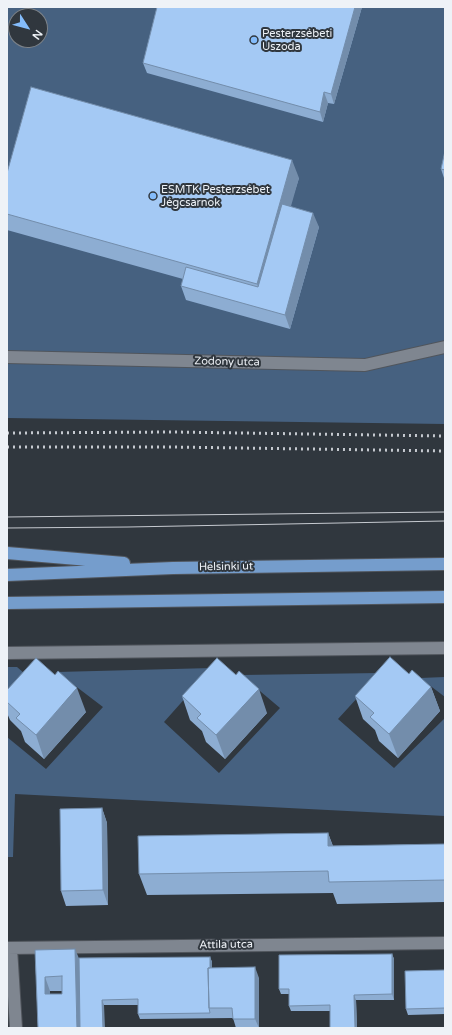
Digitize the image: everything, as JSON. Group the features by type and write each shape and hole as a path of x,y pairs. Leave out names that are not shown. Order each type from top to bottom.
{"main road":[{"path":"7,553 173,568"},
{"name":"Helsinki út","path":"7,575 173,568 445,564"},
{"path":"7,603 445,597"}],"street":[{"name":"Zodony utca","path":"7,357 366,365 445,347"},
{"path":"7,652 445,648"},
{"name":"Attila utca","path":"9,948 445,943"},
{"path":"9,948 16,1028"}],"shaded area":[{"path":"7,7 445,7 445,424 7,418"},
{"path":"7,667 17,667 32,680 7,707"},
{"path":"212,668 164,722 219,773 280,708 241,675 380,673 338,719 394,768 445,718 445,816 15,794 13,857 7,857 7,737 46,769 103,707 57,672"},
{"path":"445,677 445,697 420,678"}],"building":[{"name":"Pesterzsébeti Uszoda","path":"157,7 355,7 331,94 324,92 320,112 143,63"},
{"name":"ESMTK Pesterzsébet Jégcsarnok","path":"31,87 292,160 257,284 7,214 7,173"},
{"path":"445,151 445,170 441,169"},
{"path":"282,204 313,213 285,315 181,286 186,267 258,287"},
{"path":"390,657 409,674 412,670 431,687 389,734 370,717 374,713 355,696"},
{"path":"36,658 55,675 58,671 77,688 36,735 16,718 20,714 7,702 7,690"},
{"path":"217,658 236,675 239,671 259,689 216,735 197,718 201,714 182,696"},
{"path":"102,808 103,890 61,891 60,809"},
{"path":"328,833 328,846 445,844 445,880 329,882 328,871 139,874 138,836"},
{"path":"75,949 77,1028 38,1028 35,950","holes":["62,976 62,994 45,994 45,977"]},
{"path":"392,954 392,994 354,995 355,1028 330,1028 330,1005 289,1006 289,989 279,989 279,955"},
{"path":"210,957 210,968 208,968 210,1013 138,1014 138,999 102,1000 103,1028 80,1028 79,958"},
{"path":"255,967 255,1019 233,1019 232,1008 209,1008 208,968"},
{"path":"445,970 445,1008 406,1009 405,971"}],"tram line":[{"path":"7,517 445,512"},
{"path":"7,528 445,521"}],"railway":[{"path":"7,433 173,432 445,436"},
{"path":"7,447 172,447 445,451"}],"place":[{"name":"Pesterzsébeti Uszoda","path":"254,40"},
{"name":"ESMTK Pesterzsébet Jégcsarnok","path":"153,196"}]}
